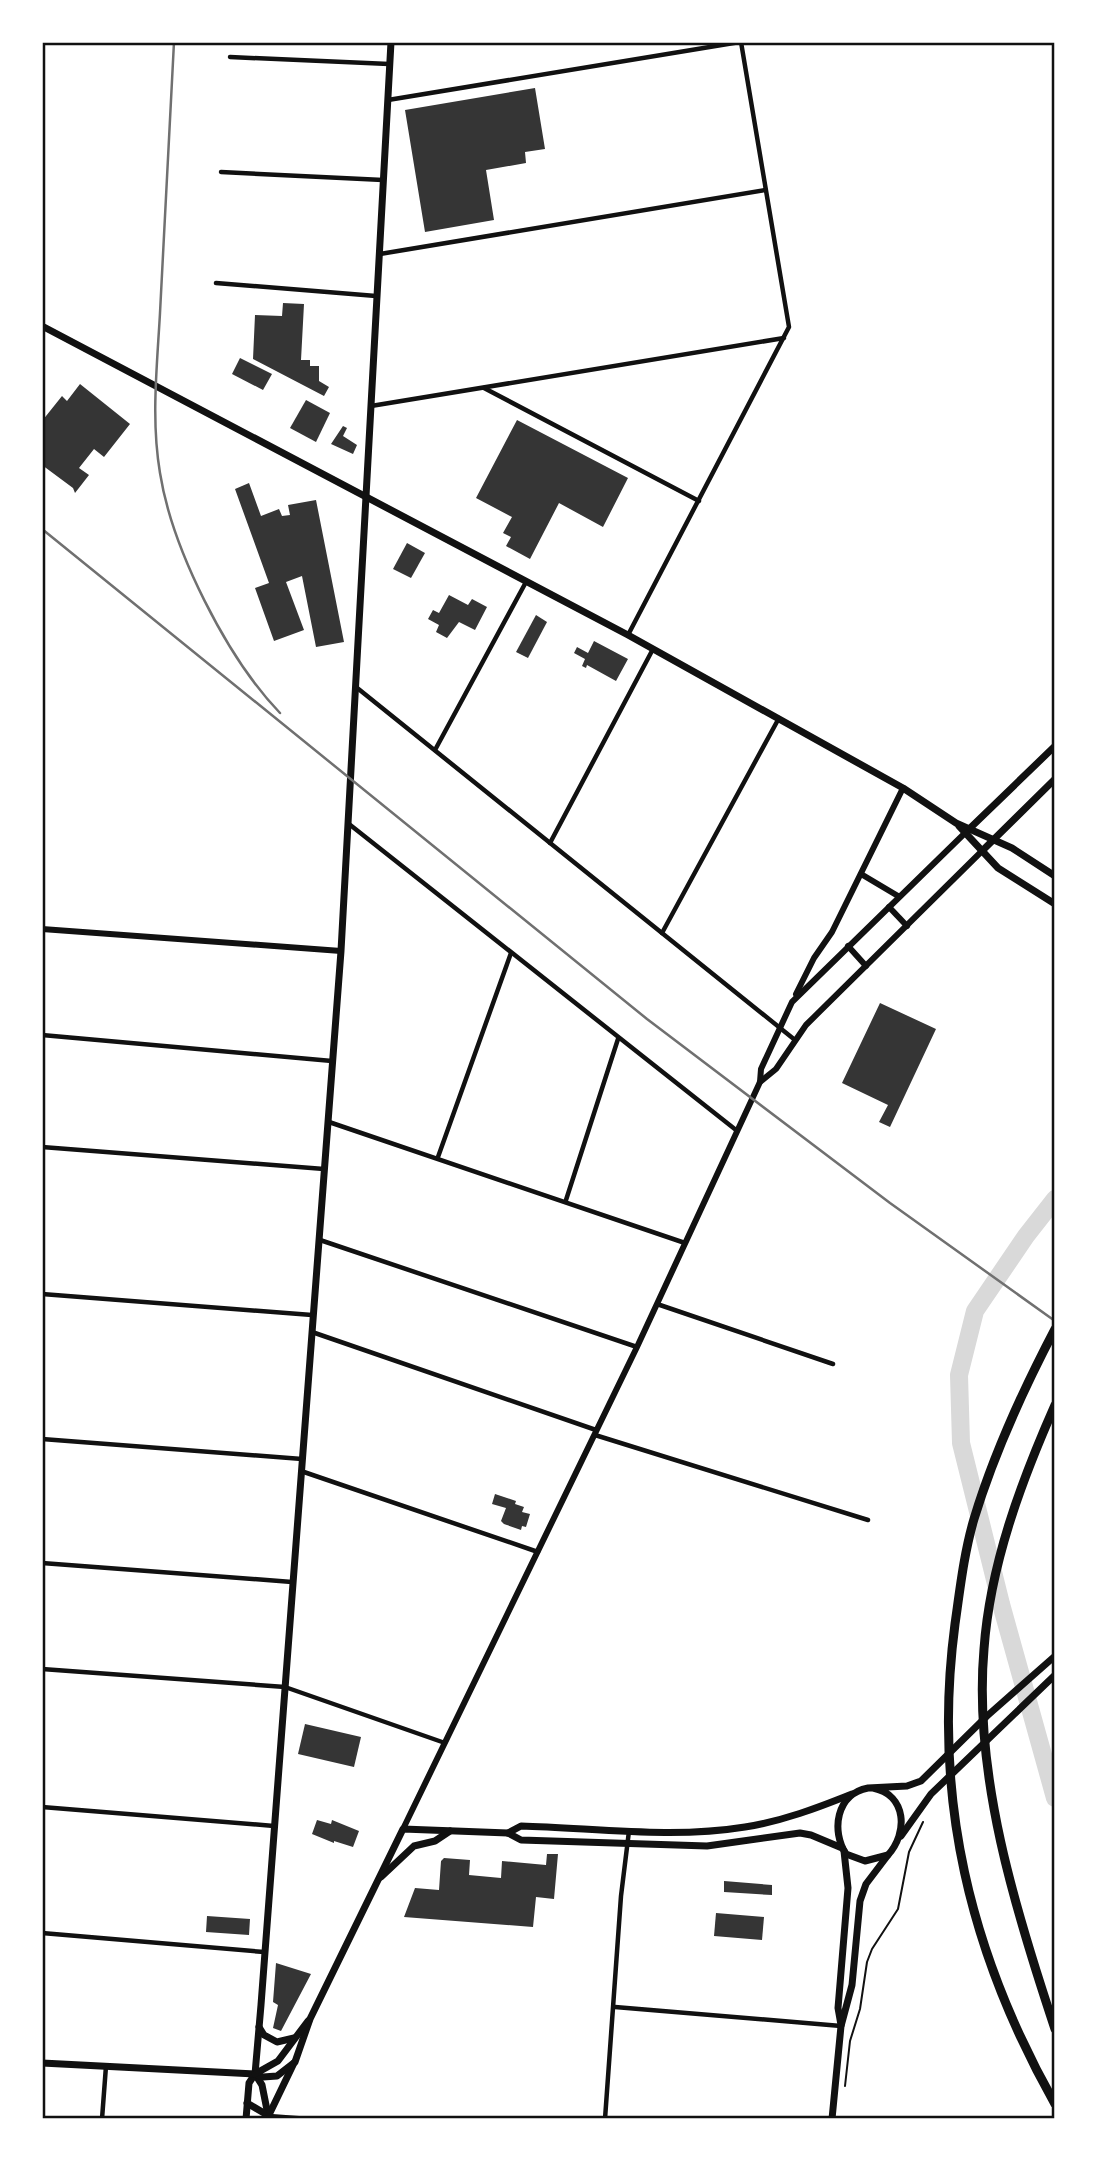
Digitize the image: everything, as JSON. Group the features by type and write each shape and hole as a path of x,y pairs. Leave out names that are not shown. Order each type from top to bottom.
{"highway":[{"path":"1055,1329 1026,1385 995,1456 974,1522 951,1657 947,1707 952,1804 965,1885 986,1959 1029,2055 1055,2104"},
{"path":"1055,1405 1030,1461 1013,1512 990,1607 983,1666 989,1766 1010,1889 1055,2029"}],"main road":[{"path":"268,2118 262,2085 255,2074 341,951 391,42"},
{"path":"42,326 628,635 903,788 967,831 993,840 1055,876"},
{"path":"967,831 1055,746"},
{"path":"982,851 1055,779"},
{"path":"967,831 998,868 1055,904"},
{"path":"508,1833 521,1826 618,1830 743,1828 802,1814 856,1792 907,1786 921,1781 1055,1656"},
{"path":"832,2119 841,2026 852,1984 860,1901 866,1884 897,1844 920,1808 1055,1675"},
{"path":"873,1788 890,1794 898,1804 902,1823 897,1844"},
{"path":"841,2026 838,2008 848,1888 843,1849 836,1823 842,1809 856,1792"},
{"path":"268,2118 295,2062 310,2019 402,1829 508,1833 521,1840 629,1845 735,1845 800,1833 843,1849 852,1858 865,1861 888,1855"},
{"path":"376,1882 414,1846 435,1841 450,1831"},
{"path":"246,2119 249,2083 255,2074 278,2061 310,2019"},
{"path":"259,2027 264,2035 277,2042 294,2038"},
{"path":"42,2063 255,2074 263,2077 277,2076 295,2062"},
{"path":"247,2103 268,2118"}],"street":[{"path":"388,100 741,42 789,327 628,635"},
{"path":"230,57 390,64"},
{"path":"221,172 384,180"},
{"path":"380,254 765,190"},
{"path":"216,283 377,296"},
{"path":"371,407 785,338"},
{"path":"484,388 699,501"},
{"path":"435,750 526,581"},
{"path":"550,842 653,649"},
{"path":"356,687 794,1040"},
{"path":"662,933 779,717"},
{"path":"402,1829 637,1347 760,1082 761,1069 792,1002 814,958 832,932 903,788"},
{"path":"349,824 736,1130"},
{"path":"792,1002 967,831"},
{"path":"760,1082 776,1069 794,1040 982,851"},
{"path":"861,874 898,896"},
{"path":"889,907 907,926"},
{"path":"42,929 341,951"},
{"path":"848,946 866,966"},
{"path":"438,1157 511,953"},
{"path":"42,1035 333,1062"},
{"path":"566,1200 618,1039"},
{"path":"329,1122 566,1200 686,1243"},
{"path":"42,1147 325,1169"},
{"path":"319,1239 637,1347"},
{"path":"42,1294 313,1315"},
{"path":"657,1304 833,1364"},
{"path":"312,1332 596,1433 868,1520"},
{"path":"42,1438 302,1459"},
{"path":"301,1471 538,1552"},
{"path":"42,1563 292,1582"},
{"path":"42,1670 285,1687 446,1743"},
{"path":"42,1807 274,1826"},
{"path":"605,2119 621,1896 629,1830"},
{"path":"42,1933 264,1952"},
{"path":"615,2007 841,2026"},
{"path":"102,2119 106,2066"},
{"path":"268,2118 309,2119"}],"path":[{"path":"845,2085 850,2041 860,2009 867,1962 872,1949 898,1909 909,1852 924,1820"}],"building":[{"path":"535,88 545,149 525,152 526,163 486,170 494,220 425,232 405,110"},
{"path":"283,303 304,304 301,360 310,360 310,366 319,366 319,381 329,387 324,396 253,359 255,315 282,316"},
{"path":"240,358 272,374 263,390 232,374"},
{"path":"80,384 130,424 104,457 94,449 79,468 89,475 75,493 73,488 42,465 42,421 62,396 67,401"},
{"path":"306,400 330,413 316,442 290,428"},
{"path":"517,420 628,478 603,527 559,503 530,559 506,546 511,537 503,533 512,517 476,498"},
{"path":"343,426 347,428 343,436 357,445 353,454 331,444"},
{"path":"249,483 261,516 279,509 282,516 290,515 288,505 316,500 344,642 316,647 302,576 286,582 304,630 274,641 255,588 269,583 235,489"},
{"path":"407,543 425,553 411,578 393,569"},
{"path":"449,595 468,605 472,599 487,607 475,630 459,622 447,638 436,632 439,625 428,619 433,610 439,613"},
{"path":"536,615 547,622 528,658 516,652"},
{"path":"594,641 628,659 616,681 587,665 586,668 582,666 585,659 574,653 577,647 588,653"},
{"path":"880,1003 936,1029 890,1127 879,1122 888,1105 842,1083"},
{"path":"495,1494 516,1501 515,1504 524,1507 522,1512 530,1514 526,1527 522,1526 521,1530 501,1521 506,1508 492,1504"},
{"path":"305,1724 361,1737 354,1767 298,1754"},
{"path":"317,1820 331,1824 332,1820 359,1831 353,1847 312,1834"},
{"path":"547,1854 558,1854 554,1899 536,1897 533,1927 404,1917 415,1888 439,1890 441,1861 444,1858 470,1860 469,1875 501,1878 502,1861 546,1865"},
{"path":"724,1881 772,1885 772,1895 724,1892"},
{"path":"716,1913 764,1917 762,1940 714,1936"},
{"path":"207,1916 250,1919 249,1935 206,1932"},
{"path":"276,1963 311,1974 281,2031 273,2028 278,2005 273,2002"}],"waterway":[{"path":"1055,1199 975,1311 959,1375 961,1443 1001,1604 1055,1798"}],"railway":[{"path":"174,42 156,393 160,473 176,535 205,601 241,663 280,713"},
{"path":"42,529 647,1019 890,1203 1055,1321"}]}
